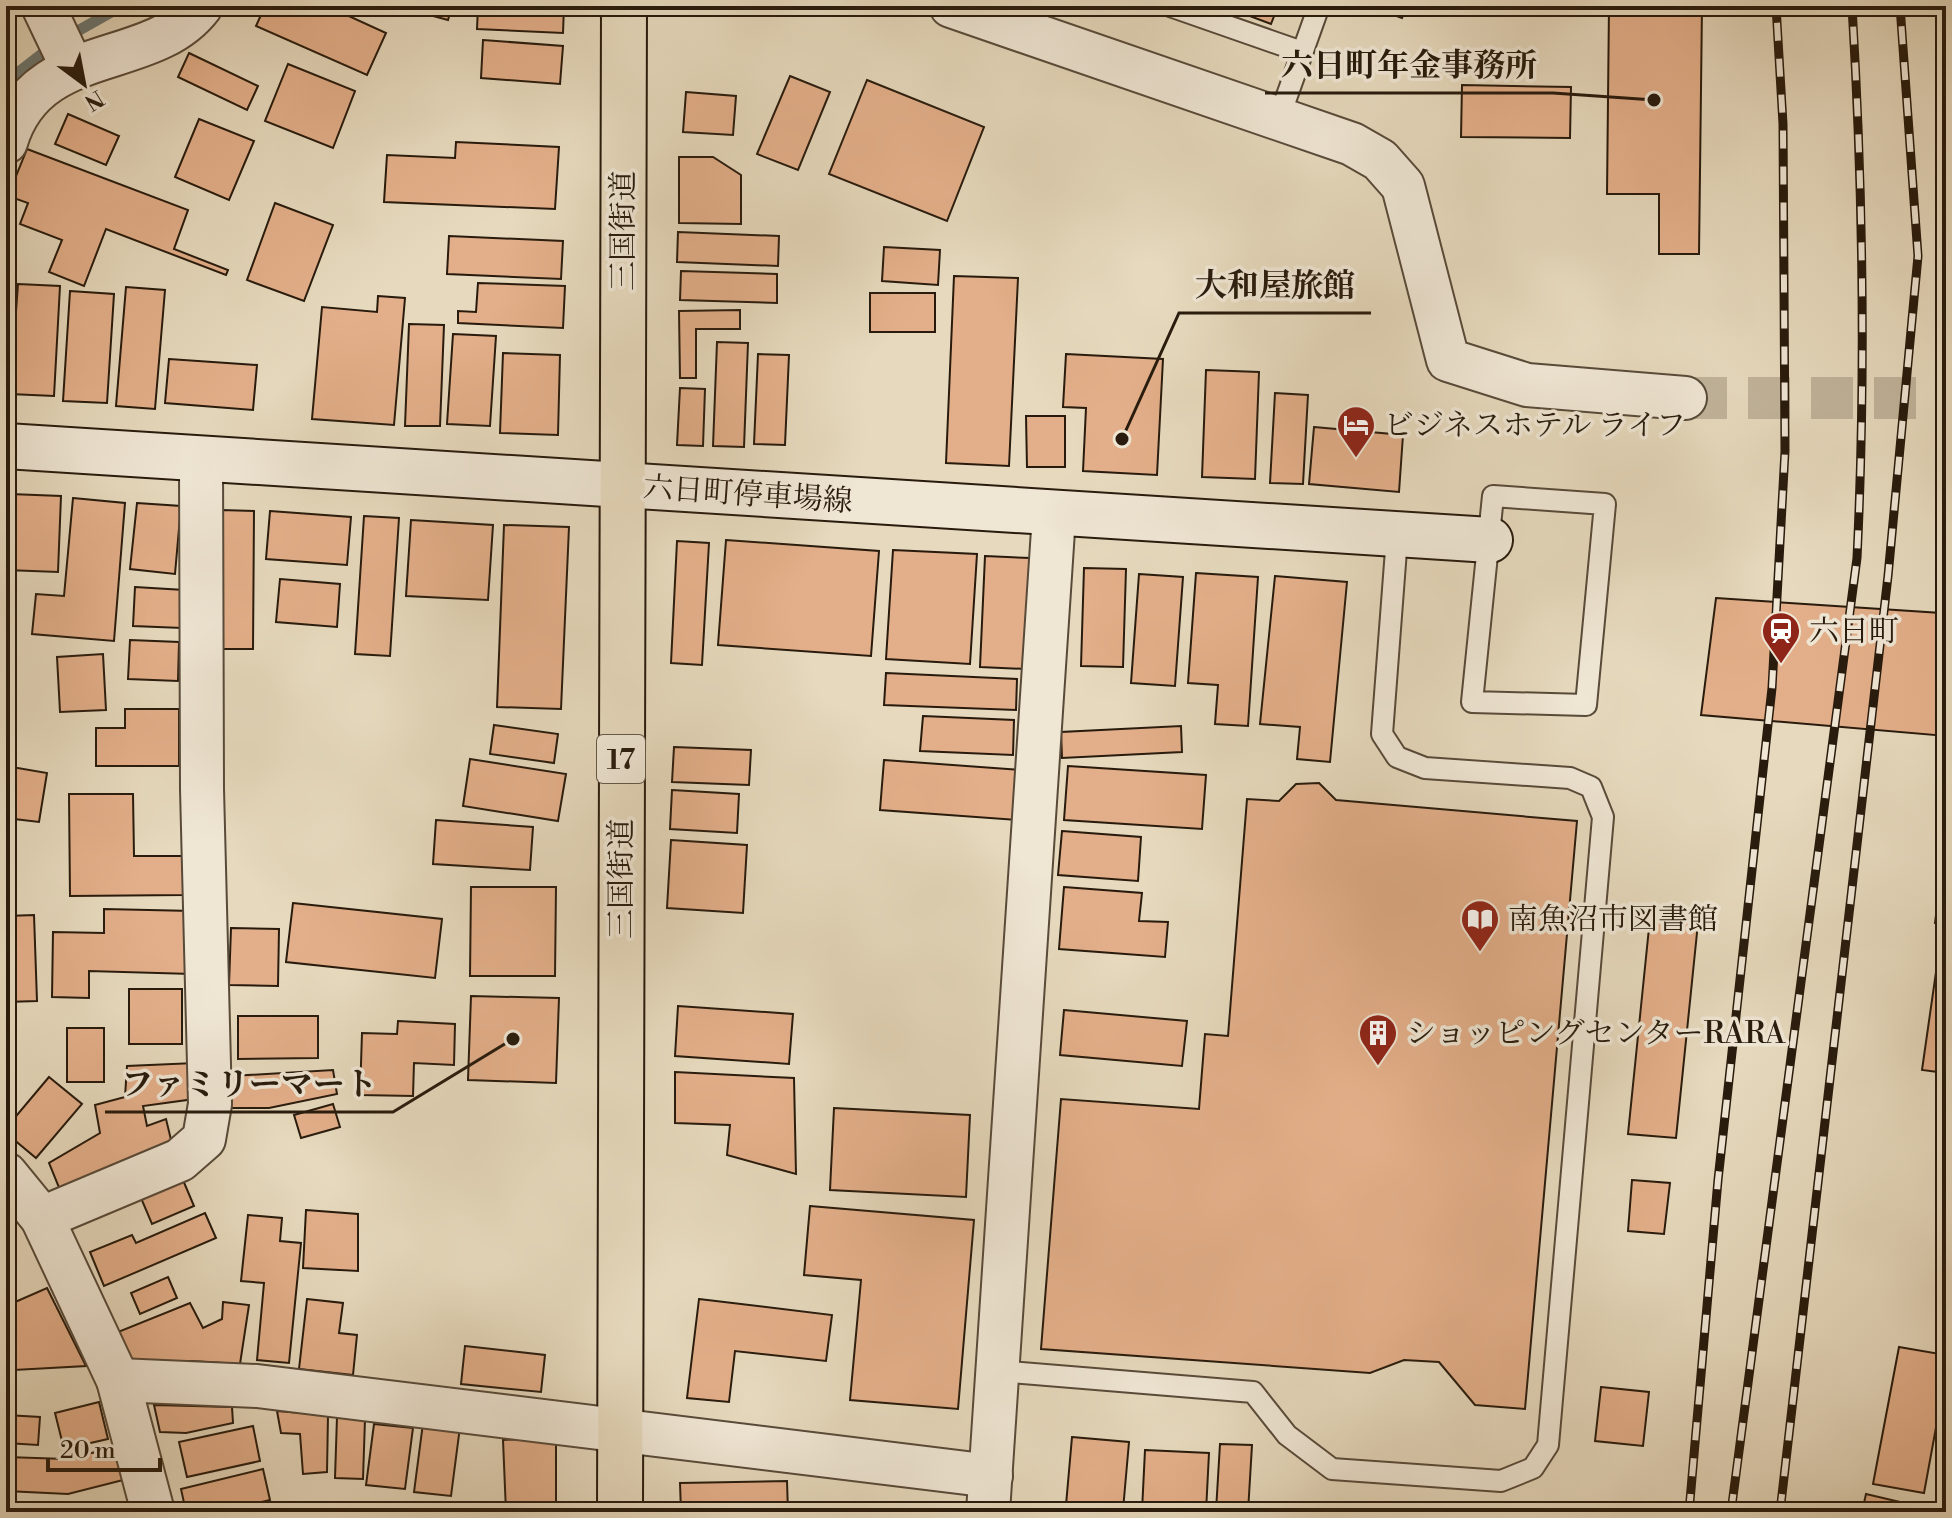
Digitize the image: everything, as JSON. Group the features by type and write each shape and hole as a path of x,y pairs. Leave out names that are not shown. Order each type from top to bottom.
{"highway":[{"name":"三国街道","path":"620,1512 624,6"}],"main road":[{"name":"六日町停車場線","path":"6,446 1397,537 1490,540"}],"street":[{"path":"6,142 12,123 29,99 71,65 145,44 192,18 201,6"},
{"path":"951,6 1027,19 1352,144 1380,160 1403,186 1448,360 1527,385 1685,398"},
{"path":"46,12 71,65"},
{"path":"42,1218 180,1160 204,1139 210,1104 202,789 201,459"},
{"path":"118,1380 257,1386 621,1428 989,1494 1054,515"},
{"path":"6,1174 42,1218 118,1380 153,1512"}],"lane":[{"path":"1170,6 1302,52"},
{"path":"1279,118 1319,6"},
{"path":"1493,496 1605,504 1586,705 1472,702 1490,540 1493,496"},
{"path":"998,1371 1253,1392 1287,1435 1332,1469 1501,1481 1533,1468 1548,1445 1603,817 1591,787 1570,778 1425,768 1397,757 1382,734 1397,537"}],"building":[{"path":"265,6 327,6 386,33 367,75 256,26"},
{"path":"396,6 452,6 448,20"},
{"path":"478,6 564,6 563,33 477,29"},
{"path":"1223,6 1278,6 1271,24"},
{"path":"1369,6 1407,6 1402,18"},
{"path":"1609,6 1702,6 1699,254 1659,254 1659,194 1607,194"},
{"path":"483,40 563,46 560,84 481,78"},
{"path":"189,53 258,86 247,110 178,77"},
{"path":"288,64 355,91 333,148 265,121"},
{"path":"790,76 830,92 798,170 757,154"},
{"path":"867,80 984,127 947,221 829,174"},
{"path":"1462,85 1571,87 1570,138 1461,137"},
{"path":"686,92 736,96 733,135 683,132"},
{"path":"68,114 119,136 106,165 55,144"},
{"path":"199,119 254,141 229,200 175,177"},
{"path":"456,142 559,147 555,209 384,202 387,155 455,158"},
{"path":"27,149 188,210 174,249 228,270 226,275 106,229 84,286 49,272 62,240 20,224 28,203 8,196"},
{"path":"679,157 713,157 741,175 741,224 679,223"},
{"path":"275,203 333,225 304,301 247,280"},
{"path":"678,232 779,236 778,266 677,262"},
{"path":"449,236 563,241 561,279 447,274"},
{"path":"884,247 940,250 938,285 882,281"},
{"path":"681,271 777,274 777,303 680,300"},
{"path":"954,276 1018,278 1009,466 946,463"},
{"path":"478,283 565,286 563,328 458,323 458,311 476,312"},
{"path":"18,284 60,286 54,396 10,394"},
{"path":"126,287 165,290 155,409 116,406"},
{"path":"70,291 114,294 107,403 63,401"},
{"path":"870,293 935,293 935,332 870,332"},
{"path":"378,296 405,298 394,425 312,419 322,307 377,312"},
{"path":"740,310 740,329 696,329 696,378 680,378 679,311"},
{"path":"409,324 444,325 440,426 405,426"},
{"path":"453,334 496,336 490,426 447,424"},
{"path":"717,342 748,343 744,447 713,446"},
{"path":"503,353 560,355 558,435 500,433"},
{"path":"758,354 789,355 785,445 754,444"},
{"path":"1066,354 1163,359 1157,475 1083,471 1086,408 1063,407"},
{"path":"169,359 257,365 253,410 165,403"},
{"path":"1206,370 1259,372 1255,479 1202,477"},
{"path":"680,388 705,389 703,446 677,445"},
{"path":"1275,393 1308,395 1303,484 1270,483"},
{"path":"1026,416 1065,416 1065,467 1027,467"},
{"name":"ビジネスホテル ライフ","path":"1314,427 1403,435 1399,492 1309,484"},
{"path":"10,494 61,496 58,572 6,570"},
{"path":"73,498 125,503 114,641 32,634 36,594 64,596"},
{"path":"137,503 181,506 175,574 130,569"},
{"path":"221,510 254,511 253,649 220,649"},
{"path":"270,511 351,517 347,565 266,559"},
{"path":"364,516 399,518 390,656 355,654"},
{"path":"411,520 493,525 488,600 406,596"},
{"path":"504,525 569,527 561,709 497,707"},
{"path":"726,540 879,551 871,656 718,645"},
{"path":"677,541 709,543 702,665 671,663"},
{"path":"893,550 977,554 970,664 886,659"},
{"path":"985,556 1030,558 1026,669 980,667"},
{"path":"1084,568 1126,569 1123,667 1081,666"},
{"path":"1196,573 1258,577 1248,726 1215,724 1218,685 1188,683"},
{"path":"1139,574 1183,577 1175,686 1131,683"},
{"path":"1275,576 1347,582 1330,762 1297,759 1300,727 1260,724"},
{"path":"280,579 340,584 337,627 276,622"},
{"path":"135,587 184,590 182,628 133,626"},
{"name":"六日町","path":"1716,598 1941,613 1939,690 1946,690 1946,736 1701,715"},
{"path":"130,640 179,642 178,681 128,679"},
{"path":"103,654 106,710 60,712 57,657"},
{"path":"886,673 1017,679 1016,710 884,705"},
{"path":"125,709 179,709 179,766 96,766 96,728 125,728"},
{"path":"923,716 1014,720 1013,755 920,751"},
{"path":"494,725 558,734 554,763 490,754"},
{"path":"1181,726 1182,752 1062,758 1061,732"},
{"path":"674,747 751,750 749,785 672,782"},
{"path":"470,759 566,774 558,821 463,806"},
{"path":"884,760 1021,770 1017,820 880,810"},
{"path":"6,766 47,773 39,822 6,818"},
{"path":"1068,766 1206,775 1202,829 1064,820"},
{"name":"ショッピングセンターRARA","path":"1319,783 1336,800 1577,821 1525,1409 1475,1405 1439,1362 1404,1360 1370,1373 1041,1349 1061,1099 1199,1109 1205,1034 1228,1036 1247,799 1279,801 1296,784"},
{"path":"672,790 739,794 737,833 670,829"},
{"path":"69,794 133,794 134,856 184,856 184,895 70,896"},
{"path":"436,820 533,827 530,870 433,864"},
{"path":"1062,831 1141,837 1138,881 1058,875"},
{"path":"1946,838 1946,925 1935,923"},
{"path":"671,840 747,845 743,913 667,908"},
{"path":"471,887 556,887 555,976 470,976"},
{"path":"1064,887 1142,893 1139,921 1168,922 1165,957 1059,949"},
{"path":"293,903 442,919 435,978 286,962"},
{"path":"104,909 193,911 192,974 89,971 89,998 52,997 53,932 104,933"},
{"path":"34,915 37,1001 6,1002 6,916"},
{"path":"1650,918 1698,923 1676,1138 1628,1134"},
{"path":"231,928 279,929 278,986 229,985"},
{"path":"1938,958 1946,959 1946,1073 1922,1070"},
{"path":"129,989 182,989 182,1044 129,1044"},
{"path":"471,996 559,998 556,1083 468,1080"},
{"path":"678,1006 793,1014 789,1064 675,1056"},
{"path":"1064,1010 1187,1021 1182,1066 1060,1055"},
{"path":"238,1016 318,1016 318,1058 238,1059"},
{"path":"398,1021 455,1024 454,1065 414,1063 413,1096 360,1095 362,1033 397,1034"},
{"path":"67,1028 104,1028 104,1082 67,1082"},
{"path":"195,1063 194,1099 143,1106 147,1126 166,1119 173,1148 62,1195 49,1163 100,1133 95,1105 125,1097 127,1066"},
{"path":"333,1070 337,1094 269,1108 227,1108 232,1076"},
{"path":"675,1072 794,1078 796,1174 727,1155 730,1125 675,1123"},
{"path":"49,1077 82,1104 36,1158 6,1133 6,1128"},
{"path":"333,1104 340,1127 301,1138 294,1115"},
{"path":"834,1108 970,1115 966,1197 830,1190"},
{"path":"180,1173 194,1206 152,1224 138,1191"},
{"path":"1632,1180 1670,1183 1664,1234 1628,1231"},
{"path":"810,1206 974,1220 958,1409 850,1400 861,1280 804,1275"},
{"path":"306,1210 358,1214 358,1271 303,1268"},
{"path":"205,1213 216,1238 104,1286 90,1252 132,1235 136,1243"},
{"path":"248,1215 282,1218 280,1241 301,1243 289,1363 257,1360 264,1283 241,1281"},
{"path":"168,1277 177,1298 140,1314 131,1293"},
{"path":"47,1288 86,1366 14,1370 6,1351 6,1306"},
{"path":"307,1299 343,1303 339,1333 357,1335 353,1375 299,1369"},
{"path":"699,1299 832,1315 826,1361 735,1351 729,1402 687,1398"},
{"path":"223,1302 249,1305 240,1364 191,1361 136,1370 118,1332 190,1303 203,1328 222,1319"},
{"path":"465,1346 545,1355 541,1392 461,1384"},
{"path":"1899,1347 1946,1355 1946,1373 1924,1493 1873,1484"},
{"path":"1601,1387 1649,1392 1643,1446 1595,1441"},
{"path":"99,1402 108,1439 64,1449 55,1413"},
{"path":"154,1405 232,1407 233,1423 186,1433 160,1432"},
{"path":"277,1411 328,1415 327,1472 303,1474 300,1434 281,1433"},
{"path":"6,1415 40,1417 38,1445 6,1443"},
{"path":"337,1417 365,1419 363,1479 335,1478"},
{"path":"423,1423 460,1427 451,1496 414,1492"},
{"path":"374,1424 413,1428 405,1489 366,1485"},
{"path":"253,1426 260,1461 187,1477 179,1442"},
{"path":"556,1437 556,1512 506,1512 503,1440"},
{"path":"1072,1437 1129,1442 1123,1510 1066,1505"},
{"path":"1220,1444 1252,1445 1248,1512 1216,1511"},
{"path":"117,1447 127,1479 68,1494 6,1491 7,1457 66,1459"},
{"path":"1145,1450 1209,1453 1206,1512 1142,1511"},
{"path":"263,1469 270,1500 220,1512 186,1512 181,1489"},
{"path":"787,1481 788,1512 681,1512 680,1483"},
{"path":"1866,1494 1917,1506 1915,1512 1862,1512"}],"waterway":[{"path":"67,37 122,6"},
{"path":"6,82 52,46"}],"tunnel":[{"path":"1685,398 1946,398"}],"railway":[{"path":"1689,1512 1718,1180 1772,688 1785,451 1783,124 1776,6"},
{"path":"1731,1512 1857,558 1862,420 1862,282 1852,6"},
{"path":"1780,1512 1888,576 1918,256 1900,6"}],"place":[{"name":"六日町年金事務所","path":"1654,100"},
{"name":"大和屋旅館","path":"1122,439"},
{"name":"ビジネスホテル ライフ","path":"1356,459"},
{"name":"六日町","path":"1781,665"},
{"name":"南魚沼市図書館","path":"1480,953"},
{"name":"ファミリーマート","path":"513,1039"},
{"name":"ショッピングセンターRARA","path":"1378,1067"}]}
